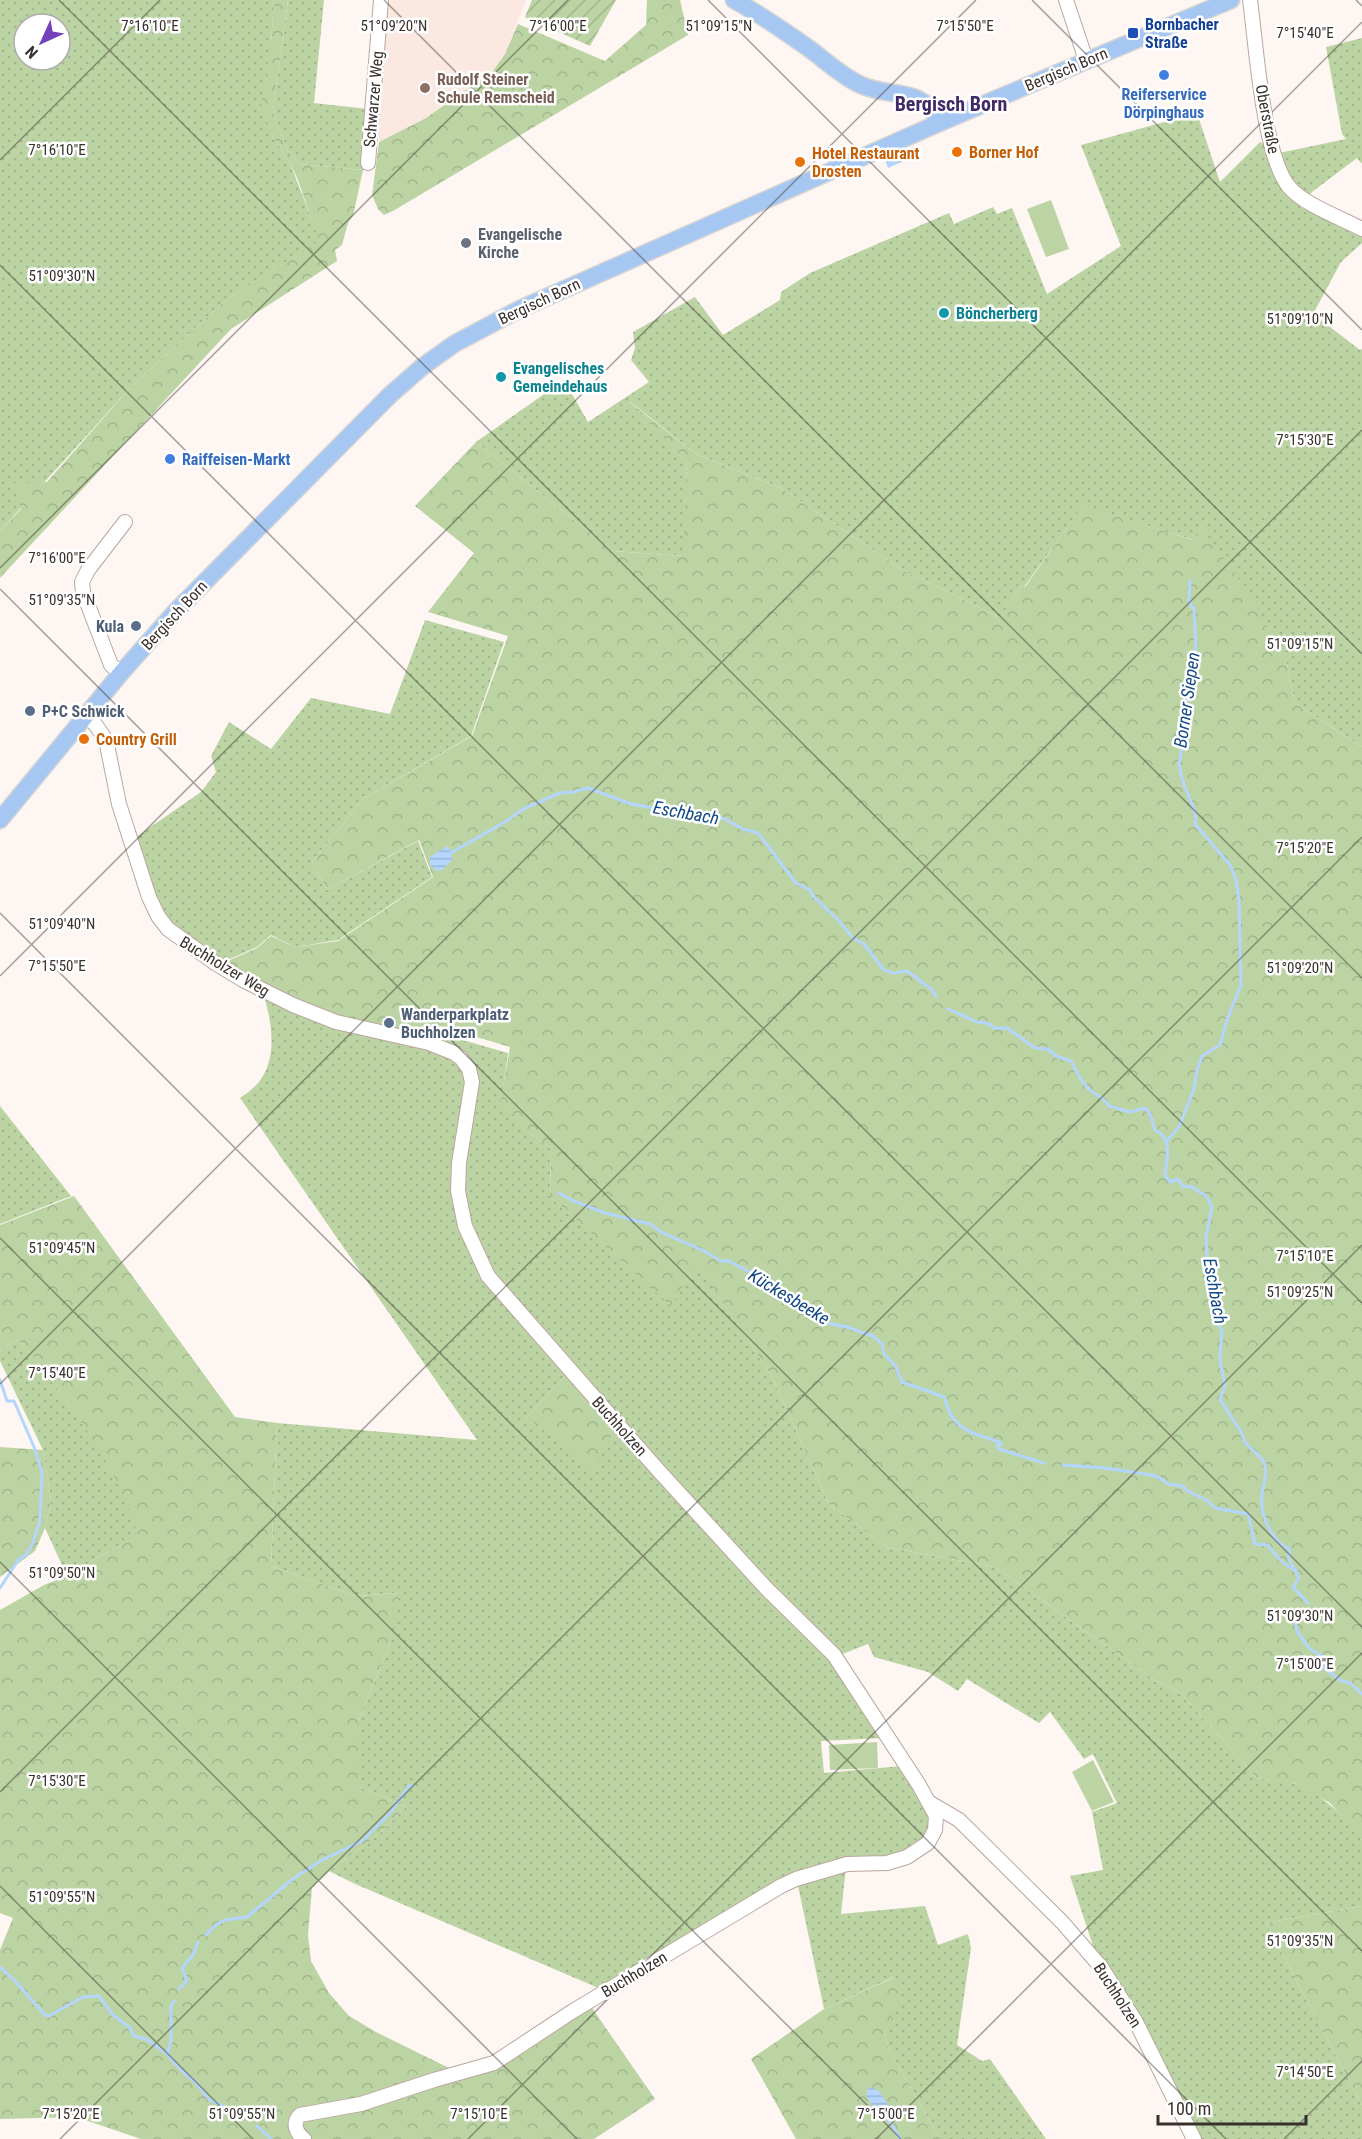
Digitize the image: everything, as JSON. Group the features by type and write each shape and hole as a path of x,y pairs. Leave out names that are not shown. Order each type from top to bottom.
{"main road":[{"path":"734,0 772,21 857,83 874,90 914,97 923,101 935,112 939,123"},
{"name":"Bergisch Born","path":"0,820 121,673 214,572 390,395 422,367 454,344 520,309 939,123 1231,0"}],"street":[{"name":"Schwarzer Weg","path":"368,162 381,0"},
{"path":"1066,0 1086,60"},
{"name":"Oberstraße","path":"1250,0 1265,112 1280,172 1290,188 1305,200 1362,229"},
{"path":"121,673 111,665 83,592 82,582 88,570 125,522"},
{"name":"Buchholzer Weg","path":"86,716 106,740 119,804 149,897 158,916 168,929 203,956 274,996 336,1022 403,1036"},
{"name":"Buchholzen","path":"304,2139 296,2132 297,2118 361,2104 494,2063 573,2011 781,1886 796,1879 847,1864 887,1863 916,1852 928,1843 935,1830 936,1816 930,1803 834,1656 766,1588 658,1470 488,1276 465,1226 458,1191 459,1163 471,1092 469,1069 454,1053 403,1036"},
{"name":"Buchholzen","path":"930,1803 958,1820 1062,1922 1101,1967 1136,2022 1194,2139"}],"shaded area":[{"name":"Rudolf Steiner Schule Remscheid","path":"389,0 526,0 505,54 493,71 426,118 379,142 382,59"}],"green space":[{"path":"0,0 274,0 271,43 271,134 290,163 320,241 226,300 130,388 0,531"},
{"path":"274,0 288,0 273,111 287,150 300,164 363,170 353,216 348,223 342,245 335,250 337,261 231,329 0,578 0,531 21,509 13,483 47,482 130,388 226,300 319,241 298,180 271,134 261,104 271,43"},
{"path":"288,0 324,0 314,103 368,109 363,170 300,164 287,150 273,111"},
{"path":"532,0 616,0 590,46 525,17"},
{"path":"647,0 680,0 688,35 393,211 384,215 378,209 372,195 379,142 426,118 493,71 505,54 518,24 605,61 646,25"},
{"path":"1362,38 1362,164 1357,158 1312,192 1300,207 1362,237 1362,243 1341,262 1313,314 1360,350 1362,349 1362,747 1295,703 1287,664 1201,527 1194,540 1083,506 1024,587 1021,586 1001,618 903,570 781,488 696,454 629,401 687,462 684,556 613,551 476,442 564,380 588,422 649,382 631,360 635,348 633,332 695,297 723,335 780,300 781,292 810,273 949,213 954,224 993,207 997,214 1012,208 1047,294 1121,246 1081,145 1197,113 1220,182 1260,142 1279,153 1346,139 1342,134 1326,47"},
{"path":"1051,200 1069,249 1046,257 1027,209"},
{"path":"624,398 696,454 781,488 903,570 1001,618 1021,586 1025,587 1083,505 1193,540 1201,527 1250,594 1287,664 1295,703 1362,747 1362,1840 1330,1803 1295,1783 1257,1778 1180,1693 1156,1681 995,1567 886,1547 829,1504 771,1375 697,1264 671,1306 550,1196 551,1149 499,1110 510,1047 440,1026 406,1032 338,1020 223,963 257,948 271,936 295,947 338,941 433,877 419,840 327,890 312,862 363,799 472,736 508,636 428,612 474,553 415,506 476,442 613,551 683,556 687,462"},
{"path":"425,620 504,642 471,736 363,799 312,862 327,890 418,841 432,877 338,940 295,947 271,935 257,947 223,962 194,943 168,920 148,880 136,837 201,792 216,772 211,756 229,722 271,749 311,698 390,714"},
{"path":"264,997 445,1054 461,1066 467,1084 457,1154 469,1245 567,1374 527,1417 615,1428 821,1647 883,1738 821,1741 824,1773 902,1766 931,1813 931,1831 908,1854 821,1869 603,1990 329,1871 377,1836 406,1807 358,1786 358,1721 389,1647 398,1593 356,1596 271,1566 277,1423 477,1440 240,1098 259,1082 269,1060 272,1039"},
{"path":"445,1035 508,1053 500,1110 551,1149 550,1196 671,1305 697,1263 771,1375 829,1504 886,1547 995,1567 1156,1681 1180,1693 1257,1778 1294,1783 1313,1792 1341,1815 1356,1832 1362,1840 1362,1906 1266,1923 1362,2105 1362,2139 1199,2139 1095,1952 1070,1876 1103,1870 1092,1812 1117,1803 1093,1754 1084,1759 1050,1712 1039,1723 967,1679 958,1691 928,1672 874,1657 868,1644 840,1655 780,1597 491,1273 476,1245 462,1189 476,1078 426,1038"},
{"path":"0,1106 71,1196 0,1224"},
{"path":"74,1196 235,1417 277,1423 271,1566 356,1596 399,1593 389,1647 358,1721 358,1786 406,1807 377,1836 329,1871 312,1888 308,1935 311,1961 329,1993 349,2016 455,2071 456,2076 590,2005 655,2099 594,2139 141,2139 76,2117 0,2119 0,1950 13,1918 0,1913 0,1610 138,1536 117,1482 72,1409 19,1340 0,1349 0,1225"},
{"path":"19,1340 89,1432 104,1456 129,1508 139,1536 67,1576 45,1528 51,1501 43,1450 0,1361 0,1349"},
{"path":"567,1374 615,1428 593,1470 527,1417"},
{"path":"0,1447 43,1450 51,1501 45,1528 35,1551 0,1577"},
{"path":"877,1742 878,1768 830,1770 829,1745"},
{"path":"1093,1760 1114,1802 1092,1811 1072,1772"},
{"path":"846,1867 841,1914 925,1906 938,1945 968,1934 971,1948 957,2045 982,2061 990,2059 1046,2139 940,2139 889,2050 885,2034 902,1988 894,1977 824,2009 797,1881"},
{"path":"1362,1906 1362,2105 1266,1923"},
{"path":"895,1977 903,1989 885,2034 889,2050 940,2139 796,2139 751,2059 824,2009"}],"water":[{"path":"909,149 913,157 888,168 885,160"},
{"path":"447,846 452,852 452,860 442,870 437,871 430,865 430,857"},
{"path":"872,2087 880,2092 890,2108 880,2115 866,2096 868,2089"}],"waterway":[{"name":"Borner Siepen","path":"1167,1141 1179,1127 1194,1089 1202,1056 1220,1045 1241,985 1239,900 1236,879 1230,865 1195,824 1196,815 1182,779 1179,764 1196,649 1194,608 1191,607 1189,599 1190,581"},
{"name":"Eschbach","path":"452,852 523,809 560,793 588,788 631,804 725,819 743,829 758,833 796,883 810,890 853,938 864,944 883,969 892,973 907,971 931,989 936,996"},
{"name":"Eschbach","path":"948,1009 977,1022 988,1023 994,1028 1007,1028 1035,1048 1048,1049 1056,1056 1071,1061 1084,1084 1109,1106 1130,1112 1145,1108 1150,1114 1155,1130 1161,1134 1167,1144 1165,1175 1170,1182 1178,1179 1183,1187 1190,1186 1206,1196 1212,1207 1206,1236 1208,1270 1213,1280 1217,1323 1222,1330 1220,1359 1225,1386 1220,1399 1245,1442 1264,1462 1262,1502 1265,1518 1272,1534 1289,1549 1289,1559 1299,1578 1293,1587 1308,1603"},
{"name":"Kückesbeeke","path":"559,1193 605,1213 650,1224 661,1232 721,1261 729,1261 768,1282 801,1309 817,1315 827,1323 873,1336 882,1344 884,1354 895,1365 902,1382 944,1397 952,1417 958,1424 972,1433 1000,1442 1001,1444 997,1445 999,1449 1044,1463"},
{"path":"0,1380 7,1401 14,1401 42,1472 40,1521 32,1545 26,1555 19,1559 0,1588"},
{"name":"Kückesbeeke","path":"1063,1465 1152,1475 1168,1484 1182,1486 1208,1501 1215,1508 1248,1514 1255,1544 1268,1545 1284,1563 1296,1570"},
{"name":"Eschbach","path":"1306,1612 1295,1621 1297,1631 1310,1649 1325,1658 1324,1668 1340,1680 1350,1683 1362,1694"},
{"path":"206,1935 217,1924 225,1920 247,1917 294,1878 322,1860 362,1841 391,1812 409,1786 413,1786"},
{"path":"179,1989 187,1981 182,1968 193,1955 198,1942"},
{"path":"0,1967 45,2015 49,2016 83,1997 99,1996 113,2015 129,2027 134,2036 148,2040 167,2054 210,2100 250,2118"},
{"path":"167,2054 171,2041 171,2006 174,2001"},
{"path":"882,2113 900,2139"},
{"path":"257,2126 271,2139"}],"place":[{"name":"Bornbacher Straße","path":"1133,33"},
{"name":"Reiferservice Dörpinghaus","path":"1164,75"},
{"name":"Rudolf Steiner Schule Remscheid","path":"425,88"},
{"name":"Borner Hof","path":"957,152"},
{"name":"Hotel Restaurant Drosten","path":"800,162"},
{"name":"Evangelische Kirche","path":"466,243"},
{"name":"Böncherberg","path":"944,313"},
{"name":"Evangelisches Gemeindehaus","path":"501,377"},
{"name":"Raiffeisen-Markt","path":"170,459"},
{"name":"Kula","path":"136,626"},
{"name":"P+C Schwick","path":"30,711"},
{"name":"Country Grill","path":"84,739"},
{"name":"Wanderparkplatz Buchholzen","path":"389,1023"}],"district":[{"name":"Bergisch Born","path":"951,104"}]}
